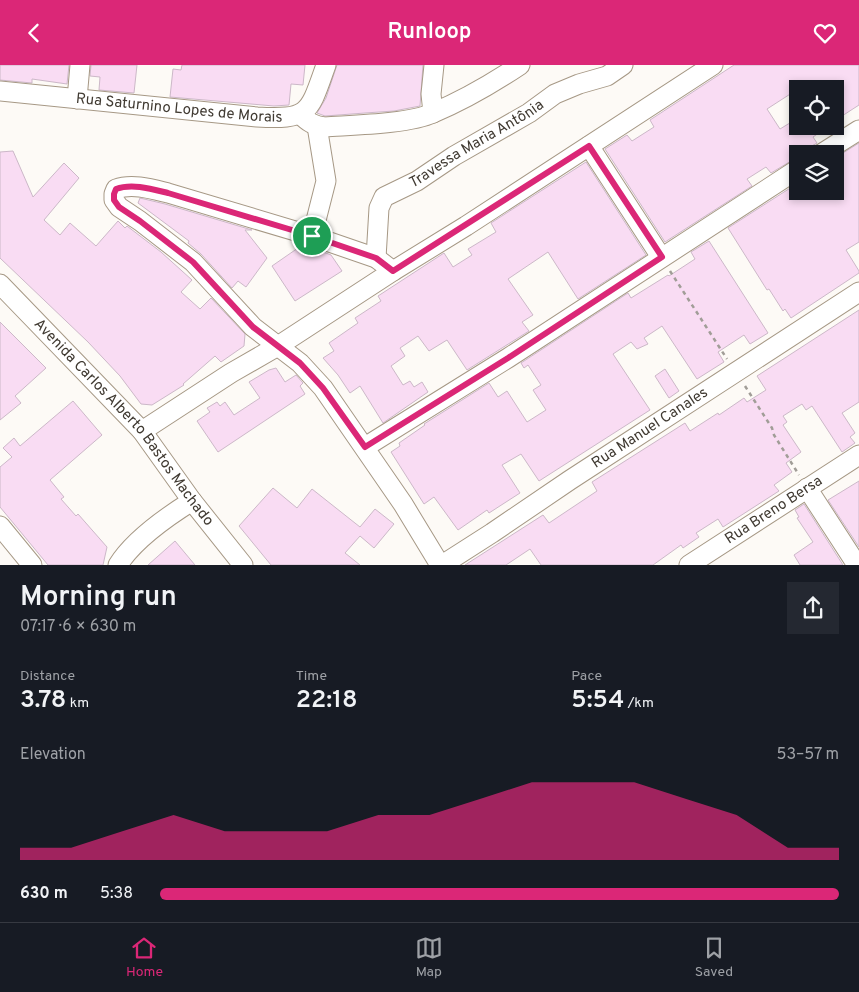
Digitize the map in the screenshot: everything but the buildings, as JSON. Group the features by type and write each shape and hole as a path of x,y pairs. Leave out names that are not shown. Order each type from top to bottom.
{"street":[{"path":"77,99 80,65"},
{"name":"Rua Saturnino Lopes de Morais","path":"0,91 285,119 308,109 313,102 326,65"},
{"path":"434,65 432,93 434,113"},
{"path":"300,114 308,123 325,127 385,122 426,116 448,107 500,79 520,65"},
{"name":"Travessa Maria Antônia","path":"376,258 379,208 384,197 417,181 454,156 529,113 555,94 579,84 608,76 623,65"},
{"path":"142,431 231,373 278,346 713,65"},
{"path":"312,236 326,181 317,126"},
{"path":"835,145 859,130"},
{"path":"589,146 662,257"},
{"path":"365,447 508,358 789,175"},
{"path":"393,271 376,258 312,236 152,189 122,187 116,189 114,194 114,200 119,207 193,262 253,327 300,363 323,388 365,447 441,565"},
{"name":"Avenida Carlos Alberto Bastos Machado","path":"0,284 142,431 192,501 243,565"},
{"name":"Rua Manuel Canales","path":"441,565 859,292"},
{"name":"Rua Breno Bersa","path":"689,565 859,455"},
{"path":"807,488 857,565"},
{"path":"118,565 129,551 152,530 174,512 192,501"},
{"path":"4,538 32,565"}],"path":[{"path":"662,257 738,372 807,488"}],"route":[{"path":"589,146 662,257 508,358 365,447 323,388 300,363 253,327 193,262 119,207 114,200 114,194 116,189 122,187 152,189 312,236 376,258 393,271 589,146"}]}
